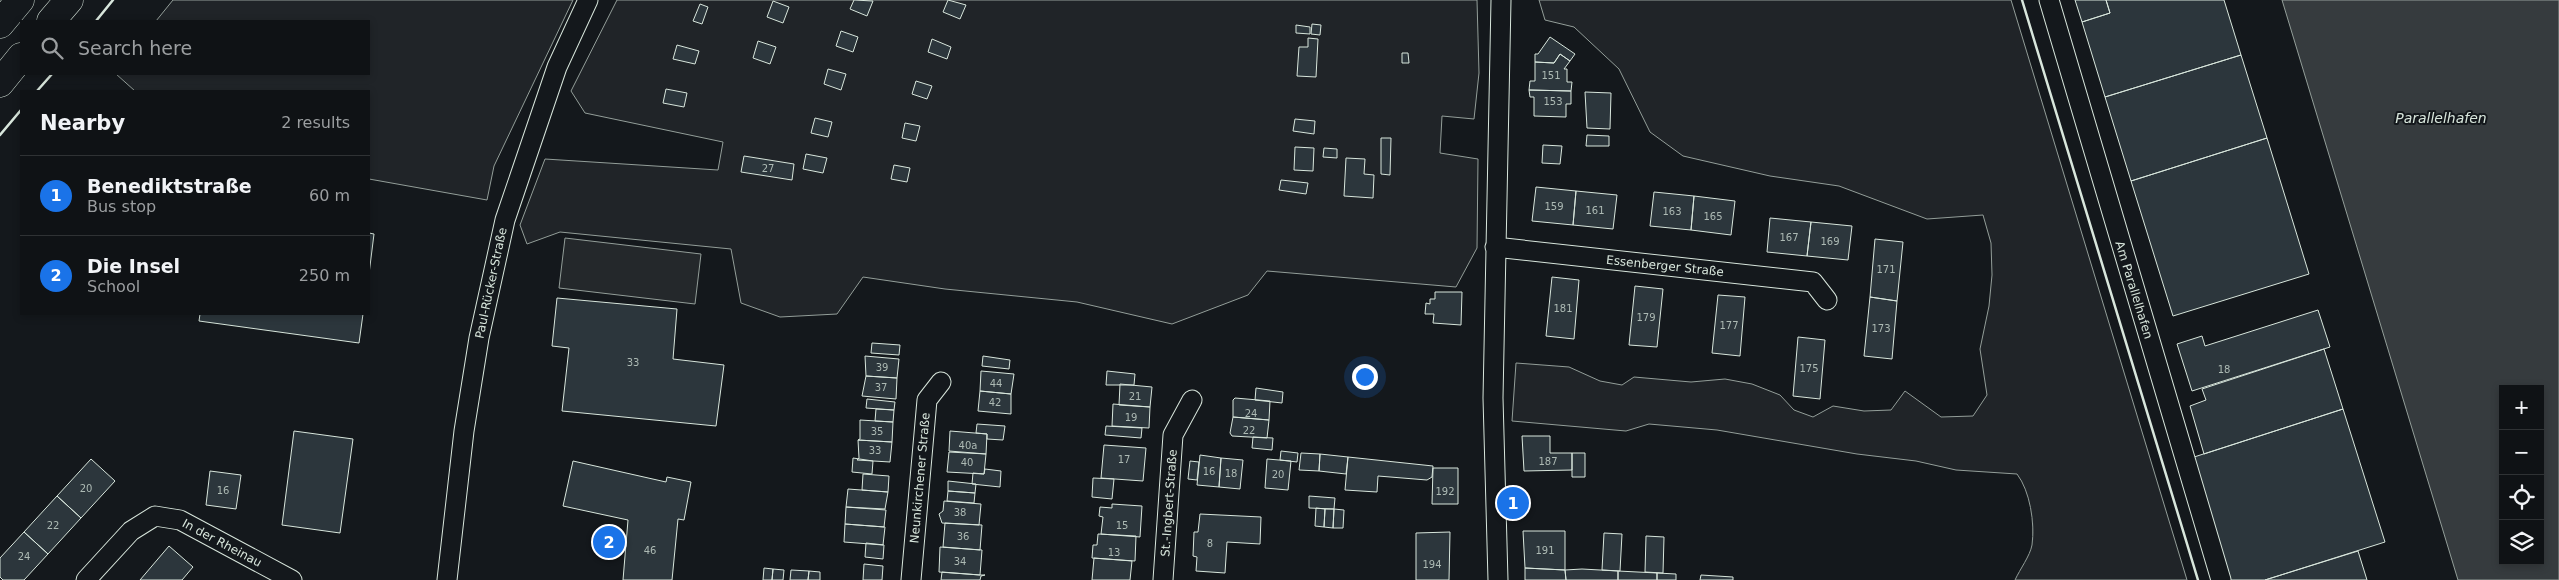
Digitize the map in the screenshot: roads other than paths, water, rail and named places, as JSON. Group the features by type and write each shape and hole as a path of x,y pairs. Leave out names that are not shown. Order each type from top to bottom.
{"highway":[{"path":"0,24 20,0"},
{"path":"52,20 69,0"},
{"path":"0,83 20,58"}],"street":[{"name":"Paul-Rücker-Straße","path":"447,580 464,431 476,357 505,220 557,67 588,0"},
{"path":"1498,580 1493,398 1501,0"},
{"name":"Am Parallelhafen","path":"2049,0 2221,580"},
{"name":"Essenberger Straße","path":"1495,247 1813,282 1826,300"},
{"name":"Neunkirchener Straße","path":"911,580 927,400 942,382"},
{"name":"St.-Ingbert-Straße","path":"1164,580 1173,435 1192,400"},
{"name":"In der Rheinau","path":"86,580 131,531 156,516 180,520 292,580"}],"water":[{"name":"Parallelhafen","path":"2282,0 2559,0 2559,580 2458,580"}],"place":[{"name":"Benediktstraße","path":"1513,503"},
{"name":"Die Insel","path":"609,542"}]}
